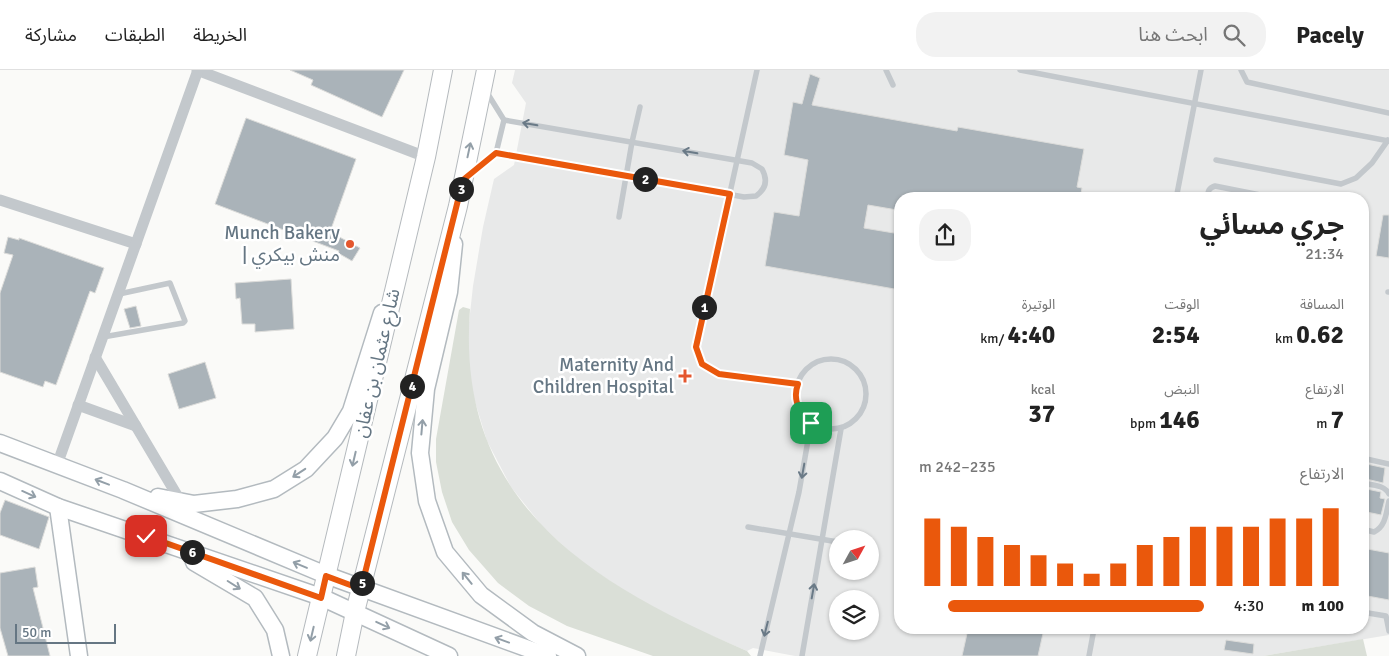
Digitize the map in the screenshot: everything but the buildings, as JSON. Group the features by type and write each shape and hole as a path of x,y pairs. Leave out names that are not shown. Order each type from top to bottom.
{"main road":[{"name":"شارع عثمان بن عفان","path":"307,656 426,157 443,70"},
{"name":"شارع عثمان بن عفان","path":"346,656 355,612 458,206 484,78"}],"street":[{"path":"57,465 197,70 426,157 397,270 350,411 335,438 306,469 274,489 237,499 194,504 123,490"},
{"path":"227,82 231,70"},
{"path":"0,200 136,244"},
{"path":"458,206 449,292 426,389 420,453 426,501 445,552 481,595 533,633 577,656"},
{"path":"95,357 181,502"},
{"path":"78,405 136,426"},
{"path":"0,443 123,490 326,576 548,656"},
{"path":"0,481 58,507 321,598 449,656"},
{"path":"58,507 80,656"},
{"path":"146,536 208,569 255,598 275,630 281,656"}],"lane":[{"path":"757,70 696,347 702,364 719,374 798,384"},
{"path":"886,70 893,85"},
{"path":"1020,70 1389,140 1372,163 1356,178 1341,184 1216,160"},
{"path":"1177,192 1201,70"},
{"path":"1241,70 1247,82 1389,113"},
{"path":"463,180 496,153 504,120 484,78"},
{"path":"619,217 640,107"},
{"path":"496,153 744,197 756,196 761,192 766,181 765,175 758,165 738,160 504,120"},
{"path":"1208,192 1210,187 1214,186 1245,192"},
{"path":"102,337 185,321 170,283 118,294"},
{"path":"824,360 839,360 849,364 859,373 865,384 866,398 859,416 849,425 835,430 816,427 800,413 796,390 798,384 800,376 810,365 824,360"},
{"path":"760,656 800,492 811,423"},
{"path":"802,656 841,429"},
{"path":"1369,460 1389,464"},
{"path":"1369,484 1383,487 1389,494"},
{"path":"1369,531 1374,532 1379,530 1384,523 1389,501"},
{"path":"748,527 829,541"},
{"path":"1369,613 1387,616 1389,631"},
{"path":"1089,656 1093,634"}],"shaded area":[{"name":"Maternity And Children Hospital","path":"515,70 1389,70 1389,635 1263,656 795,656 753,648 747,651 696,629 637,599 580,561 543,527 511,487 487,441 472,392 468,360 468,332 473,286 483,227 494,179 514,165 526,103 512,83"},
{"path":"463,307 470,309 471,377 485,435 510,485 544,527 586,564 635,596 689,625 747,651 751,656 653,656 567,626 529,606 498,583 469,550 452,522 442,492 436,462 436,439 459,310"},
{"path":"1363,639 1367,656 1263,656"}],"place":[{"name":"Munch Bakery | منش بيكري","path":"350,244"},
{"name":"Maternity And Children Hospital","path":"685,376"}],"route":[{"path":"146,536 321,598 326,576 361,589 463,180 496,153 730,194 696,347 702,364 719,374 798,384 796,400 800,413 811,423"}]}
